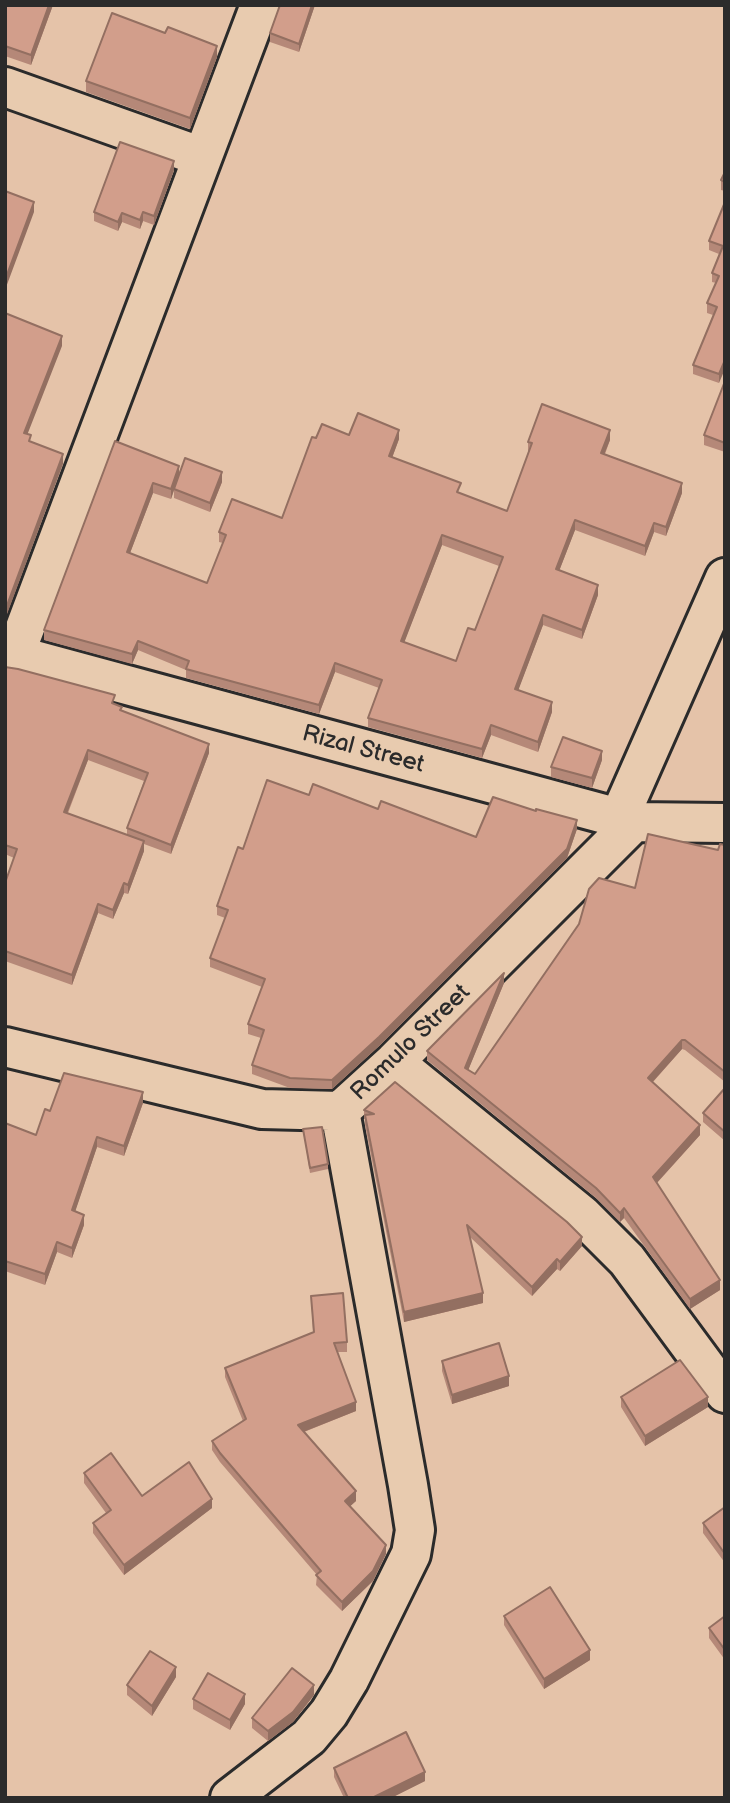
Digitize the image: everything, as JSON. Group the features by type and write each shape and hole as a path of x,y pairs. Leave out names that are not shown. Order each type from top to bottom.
{"street":[{"path":"10,654 260,5"},
{"path":"5,87 201,157"},
{"path":"627,820 725,578"},
{"name":"Rizal Street","path":"10,654 627,820 725,823"},
{"name":"Romulo Street","path":"5,1047 262,1109 340,1111 394,1062 627,820"},
{"path":"394,1062 582,1215 627,1260 725,1393"},
{"path":"230,1798 309,1737 329,1713 349,1680 411,1555 415,1530 408,1485 340,1111"}],"building":[{"path":"5,5 49,5 31,55 5,46"},
{"path":"280,5 312,5 299,44 270,33"},
{"path":"112,13 165,33 168,27 217,46 190,118 86,81"},
{"path":"120,142 174,161 154,216 143,212 140,220 122,213 118,222 94,212"},
{"path":"5,191 34,202 5,280"},
{"path":"725,202 725,360 719,374 693,365 717,307 707,303 719,276 712,273 723,246 709,241"},
{"path":"5,313 62,336 24,433 31,435 29,441 63,454 6,608"},
{"path":"725,381 725,443 704,435"},
{"path":"542,404 610,430 601,453 682,483 666,527 654,523 645,546 575,520 556,569 598,585 582,630 543,615 515,689 552,702 538,742 491,725 482,749 368,718 382,680 335,663 319,705 186,669 189,661 138,641 132,654 44,630 115,441 179,466 171,489 153,483 127,552 207,583 226,535 219,532 232,499 282,518 312,437 316,438 322,424 349,435 358,413 399,430 389,456 461,483 457,492 507,511 532,443 528,442","holes":["442,535 503,557 475,630 468,628 456,661 401,641"]},
{"path":"185,458 222,472 210,503 174,489"},
{"path":"5,667 115,695 112,703 122,707 120,710 209,744 171,845 127,828 148,773 88,750 64,812 144,841 128,885 124,883 113,910 98,904 72,975 5,951 5,883 17,849 5,845"},
{"path":"563,737 602,751 592,778 551,767"},
{"path":"267,780 309,795 313,784 378,809 381,801 476,837 493,797 536,811 577,820 567,849 379,1037 332,1080 290,1078 252,1065 264,1030 248,1024 265,979 210,958 228,910 217,906 238,847 243,849"},
{"path":"648,834 718,850 720,844 725,845 725,1072 682,1040 648,1078 700,1125 653,1177 720,1280 690,1299 624,1208 620,1213 596,1188 427,1051 504,973 465,1068 475,1074 579,924 589,889 599,878 635,888"},
{"path":"64,1073 143,1092 124,1146 97,1137 72,1210 84,1215 72,1248 57,1242 45,1274 5,1261 5,1123 36,1135 45,1109 50,1111"},
{"path":"395,1082 582,1237 560,1262 557,1259 532,1287 467,1225 483,1293 404,1312 365,1115 374,1114 364,1110"},
{"path":"725,1088 725,1132 703,1113"},
{"path":"322,1127 328,1164 310,1168 303,1129"},
{"path":"343,1293 347,1342 334,1343 356,1402 298,1425 356,1491 345,1501 386,1545 373,1571 342,1602 316,1575 321,1571 212,1441 246,1419 225,1368 314,1332 311,1296"},
{"path":"499,1343 509,1376 452,1395 442,1361"},
{"path":"680,1360 708,1397 645,1436 621,1397"},
{"path":"111,1453 142,1496 189,1462 212,1499 124,1565 93,1523 111,1510 84,1473"},
{"path":"725,1507 725,1554 703,1523"},
{"path":"550,1587 590,1650 544,1679 504,1616"},
{"path":"725,1616 725,1650 709,1628"},
{"path":"150,1651 176,1667 152,1706 127,1685"},
{"path":"292,1668 314,1685 293,1712 268,1731 252,1718"},
{"path":"208,1673 245,1694 230,1720 193,1699"},
{"path":"406,1732 425,1772 372,1798 348,1798 334,1768"}]}
